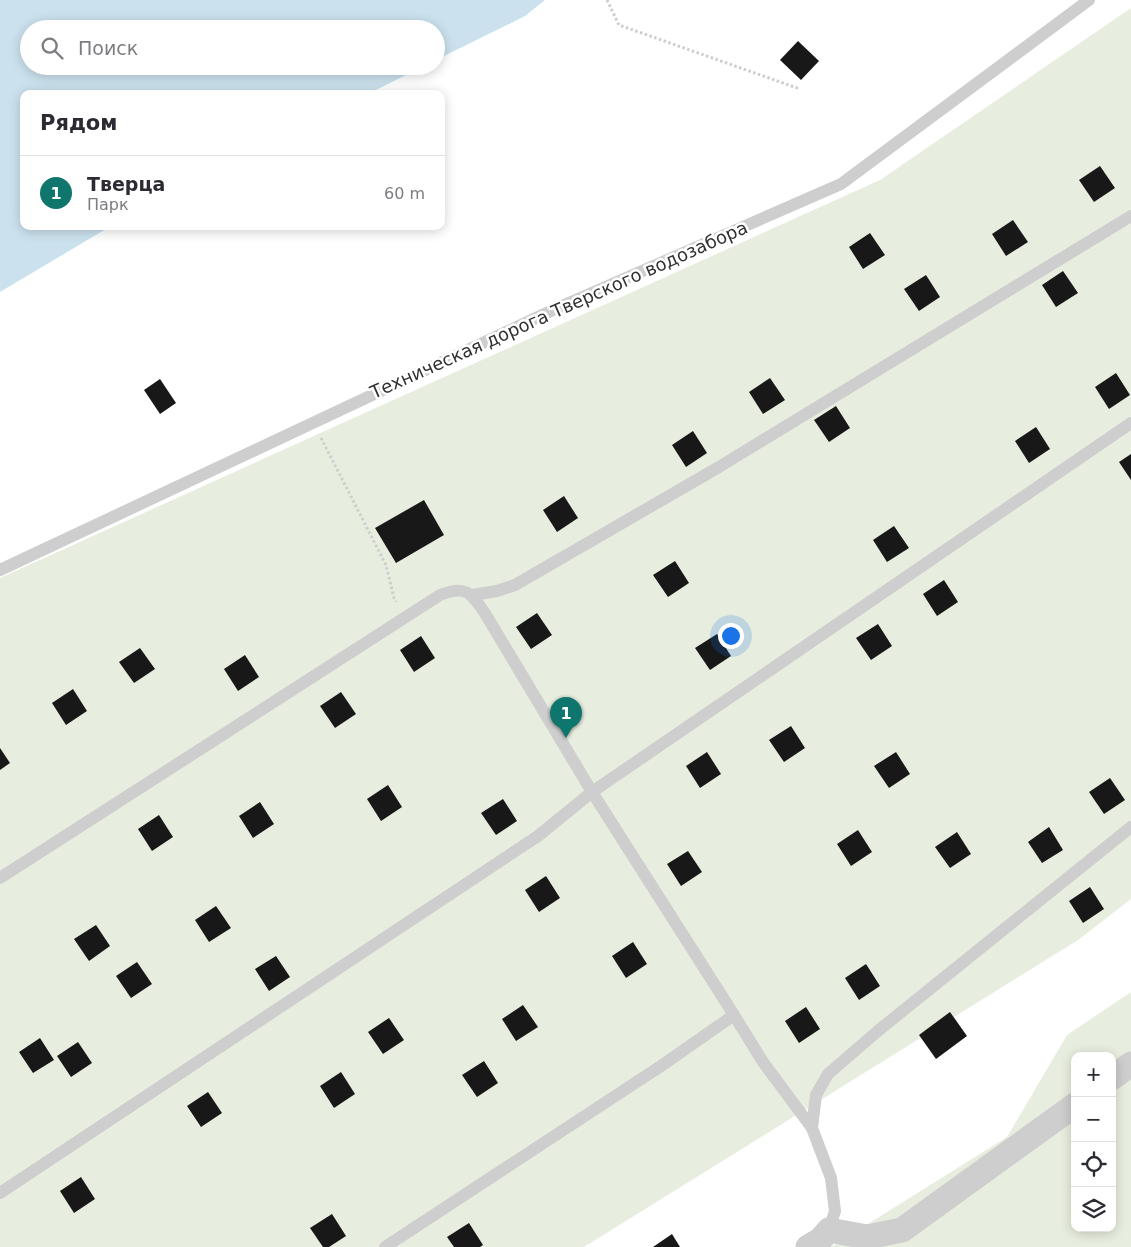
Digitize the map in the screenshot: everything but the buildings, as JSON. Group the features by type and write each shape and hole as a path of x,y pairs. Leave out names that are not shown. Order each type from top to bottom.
{"street":[{"path":"1116,1075 1131,1064"},
{"path":"808,1247 820,1240 829,1230 867,1236 902,1230 1071,1108"}],"lane":[{"name":"Техническая дорога Тверского водозабора","path":"0,570 553,310 841,184 1088,0"},
{"path":"472,595 497,591 523,580 719,467 1131,216"},
{"path":"0,1193 538,836 592,792 1131,423"},
{"path":"0,878 440,595 453,590 464,590 472,595 492,624 592,792 763,1062 812,1128 832,1178 835,1212 829,1230"},
{"path":"812,1128 816,1095 828,1074 1131,827"},
{"path":"385,1247 662,1066 734,1015"}],"path":[{"path":"607,0 619,25 800,89"},
{"path":"310,423 324,441 386,565 394,598 408,616"}],"green space":[{"path":"1131,8 1131,899 1078,940 584,1247 0,1247 0,578 880,180"},
{"path":"1131,992 1131,1247 831,1247 1007,1137 1067,1035"}],"water":[{"path":"0,0 545,0 525,16 445,56 445,20 20,20 20,75 406,75 376,90 20,90 20,230 104,230 0,292"}],"place":[{"name":"Тверца","path":"566,738"}]}
